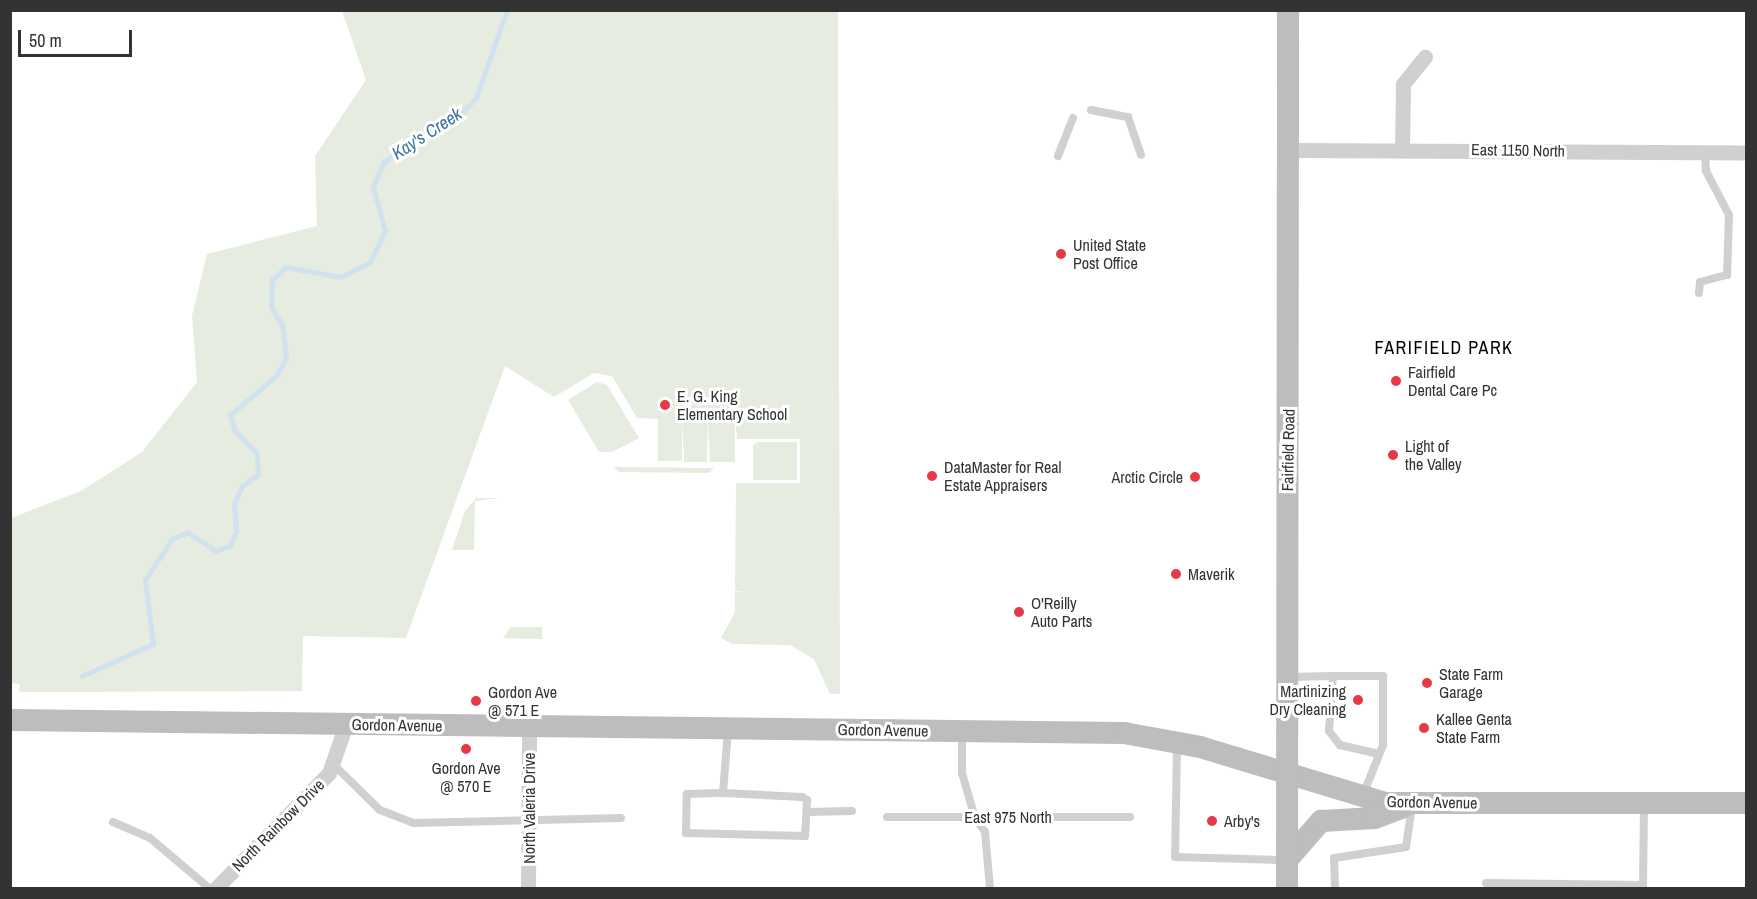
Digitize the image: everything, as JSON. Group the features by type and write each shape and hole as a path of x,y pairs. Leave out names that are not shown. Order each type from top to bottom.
{"main road":[{"name":"Fairfield Road","path":"1287,888 1288,10"},
{"name":"Gordon Avenue","path":"10,720 1124,733 1177,741 1287,772 1362,797 1412,803 1746,803"},
{"path":"1287,860 1321,821 1374,818 1412,803"}],"street":[{"path":"1402,149 1402,84 1425,57"},
{"name":"East 1150 North","path":"1289,150 1746,152"},
{"name":"North Rainbow Drive","path":"216,888 334,765 346,724"},
{"name":"North Valeria Drive","path":"528,888 529,727"}],"lane":[{"path":"1091,110 1128,117 1141,155"},
{"path":"1058,156 1073,118"},
{"path":"1699,293 1700,282 1727,275 1729,215 1706,171 1705,152"},
{"path":"1332,676 1329,731 1340,745 1379,754"},
{"path":"1287,677 1383,676 1379,754 1362,797"},
{"path":"723,794 728,729"},
{"path":"962,731 962,773 975,818 985,832 990,888"},
{"path":"1177,741 1175,857 1287,860"},
{"path":"334,765 393,819 621,818"},
{"path":"687,794 723,794 802,797 807,812 806,836 686,832 687,794"},
{"path":"1486,883 1643,887 1645,802"},
{"path":"1335,888 1334,858 1406,847 1412,803"},
{"path":"807,812 852,812"},
{"name":"East 975 North","path":"887,817 1130,817"},
{"path":"113,822 158,844 208,888"}],"shaded area":[{"path":"342,11 838,11 840,694 830,694 814,659 790,645 732,644 721,638 735,612 735,592 746,592 735,591 736,483 800,483 800,439 737,439 735,419 735,462 710,462 708,419 707,462 684,462 682,419 682,461 658,461 658,419 637,418 612,376 594,373 554,397 505,366 406,638 303,636 302,691 19,692 20,684 11,683 11,518 81,491 142,452 197,382 192,316 207,254 317,226 315,156 366,80"},
{"path":"597,382 607,385 639,438 612,452 599,452 568,400"},
{"path":"758,442 797,442 797,480 753,480 753,445"},
{"path":"614,467 714,468 709,473 619,472"},
{"path":"476,498 501,498 475,501 474,550 452,550 465,511"},
{"path":"511,627 542,627 542,639 503,638"}],"waterway":[{"name":"Kay's Creek","path":"82,676 153,644 145,580 172,539 188,532 216,551 230,546 236,531 234,504 242,486 258,475 257,454 235,431 230,415 277,375 286,358 283,327 271,307 272,280 286,267 341,277 370,262 385,231 373,187 383,163 405,145 458,117 476,98 507,10"}],"place":[{"name":"United State Post Office","path":"1061,254"},
{"name":"Fairfield Dental Care Pc","path":"1396,381"},
{"name":"E. G. King Elementary School","path":"665,405"},
{"name":"Light of the Valley","path":"1393,455"},
{"name":"DataMaster for Real Estate Appraisers","path":"932,476"},
{"name":"Arctic Circle","path":"1195,477"},
{"name":"Maverik","path":"1176,574"},
{"name":"O'Reilly Auto Parts","path":"1019,612"},
{"name":"State Farm Garage","path":"1427,683"},
{"name":"Martinizing Dry Cleaning","path":"1358,700"},
{"name":"Gordon Ave @ 571 E","path":"476,701"},
{"name":"Kallee Genta State Farm","path":"1424,728"},
{"name":"Gordon Ave @ 570 E","path":"466,749"},
{"name":"Arby's","path":"1212,821"}],"district":[{"name":"FARIFIELD PARK","path":"1444,348"}]}
